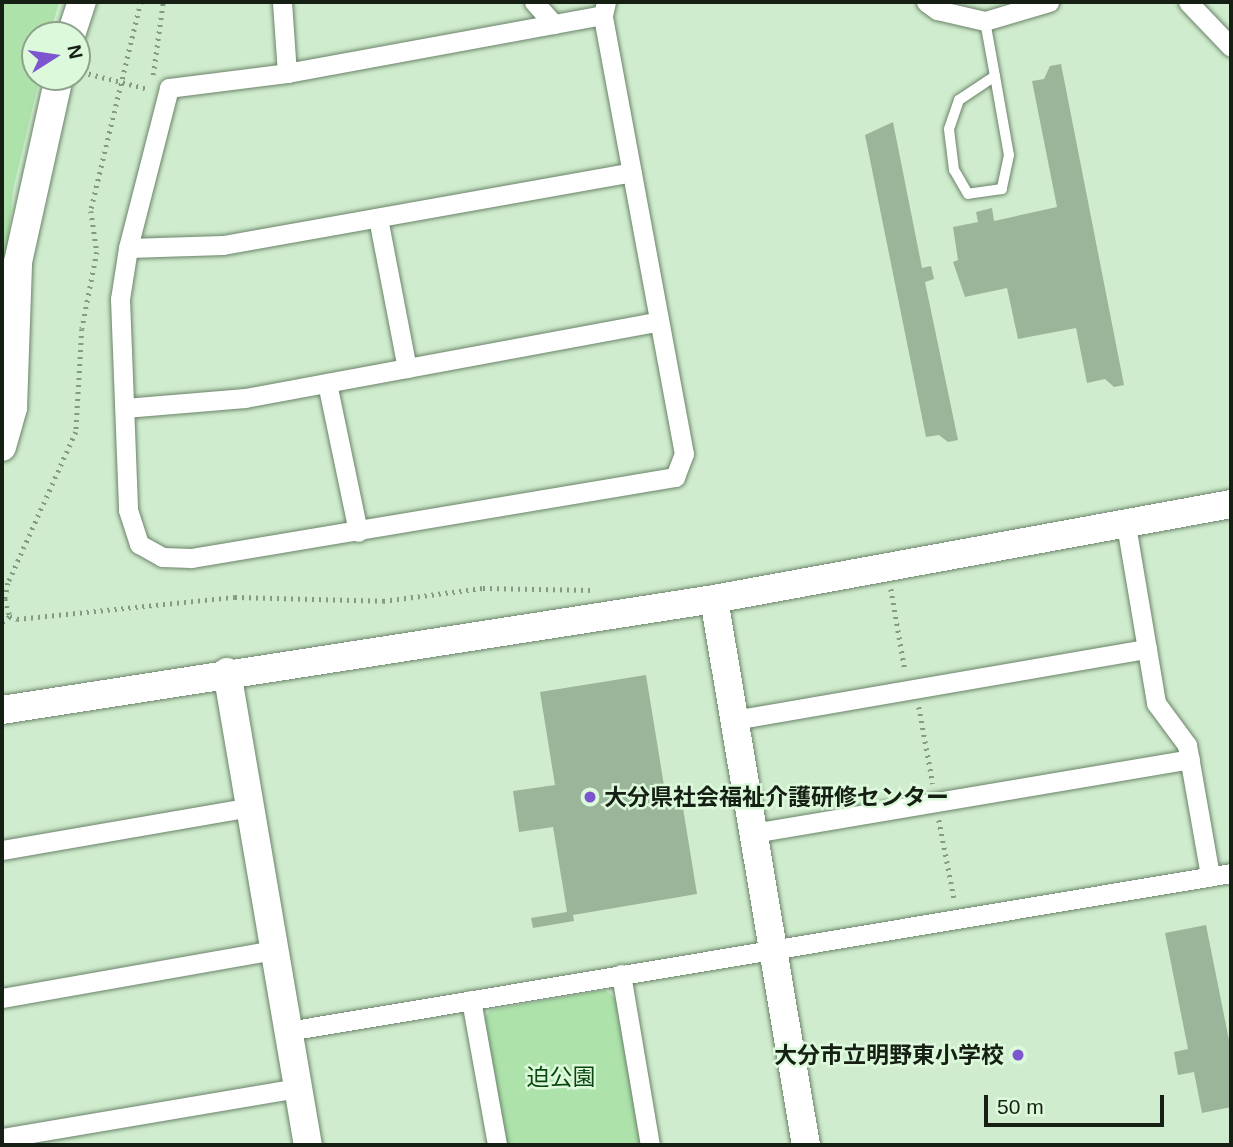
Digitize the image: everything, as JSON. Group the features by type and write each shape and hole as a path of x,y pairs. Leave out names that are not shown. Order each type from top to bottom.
{"street":[{"path":"76,21 82,2"},
{"path":"282,2 288,73"},
{"path":"534,2 554,24"},
{"path":"926,2 937,10 985,21 1049,2"},
{"path":"1188,2 1231,47"},
{"path":"604,8 684,454 674,477 191,558 151,552 133,534 128,510 120,299 128,248 169,88 288,73 554,24 604,8"},
{"path":"2,447 13,408 18,262 65,91"},
{"path":"128,248 223,245 632,172"},
{"path":"378,218 407,368"},
{"path":"125,408 245,398 659,321"},
{"path":"327,383 358,532"},
{"path":"2,710 227,672 713,599 1231,504"},
{"path":"1126,525 1156,703 1187,745 1210,876"},
{"path":"713,599 806,1145"},
{"path":"734,720 1147,649"},
{"path":"227,672 308,1145"},
{"path":"753,833 1190,759"},
{"path":"2,850 250,807"},
{"path":"288,1031 1231,873"},
{"path":"2,998 274,950"},
{"path":"621,974 650,1145"},
{"path":"471,1000 497,1145"},
{"path":"2,1138 298,1088"}],"lane":[{"path":"985,21 1010,155 1002,189 968,194 954,170 949,129 959,100 995,76"}],"path":[{"path":"10,616 5,599 8,583 76,432 82,329 97,252 92,211 141,2"},
{"path":"91,77 147,89 163,2"},
{"path":"888,568 909,690"},
{"path":"10,616 17,619 235,597 383,601 483,589 608,590"},
{"path":"2,622 10,616"}],"green space":[{"path":"2,2 59,2 54,21 21,21 21,91 37,91 13,190 2,300"},
{"name":"迫公園","path":"605,990 616,999 642,1145 505,1145 483,1020 490,1010"}],"building":[{"path":"1061,64 1124,385 1114,387 1105,379 1087,383 1076,328 1018,339 1007,288 965,297 953,262 958,260 953,227 978,222 976,212 992,208 994,221 1057,207 1032,81 1044,79 1050,66"},
{"path":"893,122 922,268 931,266 934,279 925,282 958,440 948,442 939,435 926,437 865,135"},
{"name":"大分県社会福祉介護研修センター","path":"646,675 667,804 682,802 697,894 573,915 574,921 533,928 531,918 567,912 553,827 519,832 513,791 555,785 540,692"},
{"path":"1206,925 1231,1050 1231,1107 1202,1113 1194,1072 1178,1075 1174,1052 1188,1049 1165,933"}],"place":[{"name":"大分県社会福祉介護研修センター","path":"590,797"},
{"name":"大分市立明野東小学校","path":"1018,1055"}]}
